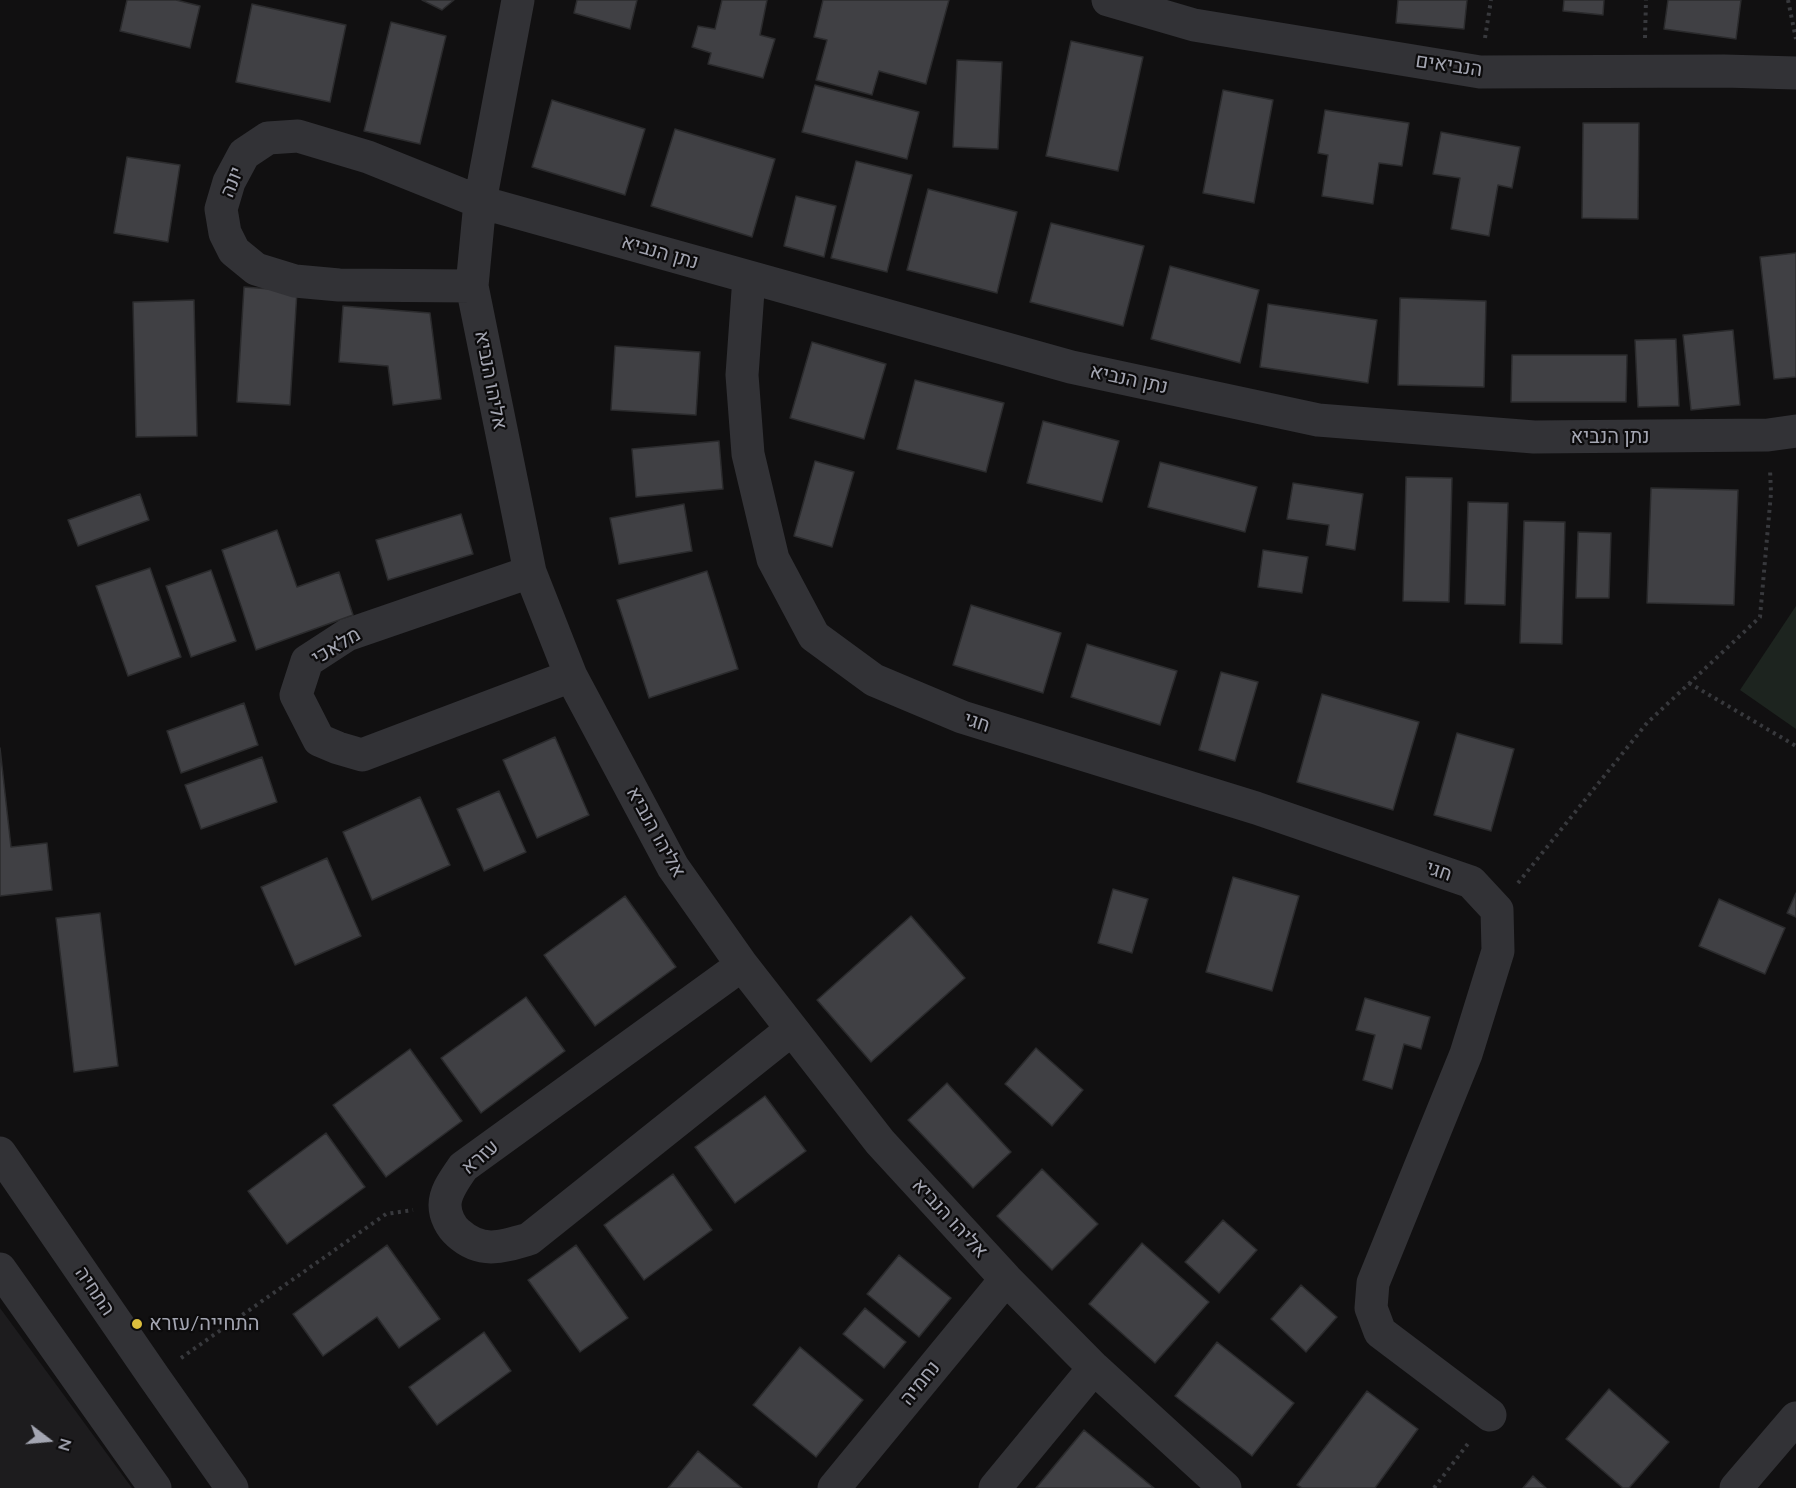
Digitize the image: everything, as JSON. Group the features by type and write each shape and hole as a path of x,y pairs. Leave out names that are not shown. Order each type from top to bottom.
{"street":[{"name":"אליהו הנביא","path":"518,0 480,202 472,286 530,572 571,676 673,867 742,965 880,1142 1006,1279 1094,1368 1225,1488"},
{"name":"הנביאים","path":"1108,0 1194,25 1480,72 1796,73"},
{"name":"יונה","path":"472,286 339,285 295,280 256,269 234,251 225,233 221,209 229,182 244,154 268,138 298,136 368,157 480,202"},
{"name":"נתן הנביא","path":"480,202 1071,367 1318,420 1534,437 1782,433"},
{"name":"חגי","path":"749,277 742,375 748,454 773,559 814,636 874,680 962,717 1256,808 1471,882 1497,910"},
{"name":"מלאכי","path":"530,572 347,635 307,661 296,695 319,740 362,755 571,676"},
{"path":"1490,1416 1380,1332 1371,1308 1373,1283 1466,1054 1498,951 1497,910"},
{"name":"עזרא","path":"445,1204 450,1188 463,1167 742,965"},
{"path":"445,1204 451,1227 468,1242 486,1247 505,1247 529,1239 791,1030"},
{"name":"התחיה","path":"0,1153 232,1488"},
{"path":"0,1269 155,1488"},
{"name":"נחמיה","path":"834,1488 1006,1279"},
{"path":"995,1488 1094,1368"},
{"path":"1736,1488 1796,1418"}],"path":[{"path":"1788,0 1796,39"},
{"path":"1497,910 1647,723 1760,617 1771,493 1782,433"},
{"path":"1689,683 1796,746"},
{"path":"154,1377 386,1214 445,1204"},
{"path":"1434,1488 1490,1416"}],"shaded area":[{"path":"1796,606 1796,729 1740,690"},
{"path":"0,1308 132,1488 0,1488"}],"building":[{"path":"127,0 176,0 200,6 190,48 120,31"},
{"path":"422,0 454,0 442,10"},
{"path":"577,0 637,0 630,29 574,13"},
{"path":"722,0 767,0 760,35 775,39 763,78 708,64 711,53 692,47 698,26 715,29"},
{"path":"823,0 949,0 926,84 879,71 872,95 816,80 827,40 814,37"},
{"path":"1398,0 1467,0 1464,29 1396,23"},
{"path":"1564,0 1604,0 1603,15 1563,11"},
{"path":"1668,0 1741,0 1736,39 1664,29"},
{"path":"252,4 346,25 330,102 236,82"},
{"path":"391,22 446,36 420,144 364,131"},
{"path":"1071,41 1143,57 1118,171 1046,156"},
{"path":"957,60 1002,62 998,149 953,147"},
{"path":"815,85 919,112 907,159 802,132"},
{"path":"1223,90 1273,100 1254,203 1203,193"},
{"path":"552,100 645,129 625,195 532,167"},
{"path":"1325,110 1409,123 1402,166 1379,163 1373,204 1322,196 1328,155 1318,153"},
{"path":"1583,123 1639,123 1638,219 1582,218"},
{"path":"675,129 775,159 752,237 651,206"},
{"path":"1441,132 1520,147 1512,188 1498,185 1489,236 1451,229 1460,178 1433,174"},
{"path":"127,157 180,165 168,242 114,233"},
{"path":"856,161 912,175 887,272 831,258"},
{"path":"928,189 1017,212 997,293 907,270"},
{"path":"796,196 836,206 824,257 784,246"},
{"path":"1051,223 1144,246 1123,326 1030,302"},
{"path":"1796,253 1796,377 1774,379 1760,257"},
{"path":"1170,266 1259,290 1240,363 1151,339"},
{"path":"244,287 297,291 290,405 237,402"},
{"path":"1400,298 1486,301 1484,387 1398,385"},
{"path":"194,300 197,436 136,437 133,302"},
{"path":"1268,304 1377,320 1368,383 1260,367"},
{"path":"343,306 430,313 441,399 393,405 388,366 339,362"},
{"path":"1733,330 1740,405 1691,410 1683,335"},
{"path":"1676,339 1679,406 1638,407 1635,340"},
{"path":"812,342 886,364 864,439 790,418"},
{"path":"615,346 700,352 696,415 611,410"},
{"path":"1512,355 1627,355 1626,402 1511,402"},
{"path":"915,380 1004,403 986,472 897,449"},
{"path":"1043,421 1119,441 1102,502 1027,483"},
{"path":"719,441 723,489 636,497 632,449"},
{"path":"815,461 854,472 832,547 794,536"},
{"path":"1160,462 1257,487 1245,532 1148,507"},
{"path":"1406,477 1452,478 1449,602 1403,601"},
{"path":"1293,483 1363,494 1355,550 1326,545 1329,525 1287,519"},
{"path":"1651,488 1738,490 1734,605 1647,603"},
{"path":"140,494 149,520 78,546 68,520"},
{"path":"1468,502 1508,503 1505,605 1465,604"},
{"path":"684,504 692,551 619,564 610,518"},
{"path":"461,514 473,554 388,580 376,540"},
{"path":"1524,521 1565,522 1562,644 1520,643"},
{"path":"277,530 297,587 339,572 353,615 256,650 222,550"},
{"path":"1578,532 1611,533 1609,598 1576,598"},
{"path":"1263,550 1308,557 1302,593 1258,587"},
{"path":"150,568 181,657 128,676 96,586"},
{"path":"211,570 236,641 191,657 166,586"},
{"path":"707,571 738,669 649,698 617,600"},
{"path":"971,605 1061,633 1043,693 953,665"},
{"path":"1087,644 1177,671 1160,725 1071,697"},
{"path":"1221,672 1258,682 1235,761 1199,750"},
{"path":"1322,694 1419,722 1393,810 1297,782"},
{"path":"244,703 258,745 181,773 167,731"},
{"path":"1457,733 1514,749 1491,831 1434,815"},
{"path":"555,737 589,815 537,838 503,760"},
{"path":"0,748 11,847 47,843 52,890 0,896"},
{"path":"262,757 277,802 201,829 185,785"},
{"path":"499,791 526,852 484,871 457,809"},
{"path":"420,797 450,865 372,900 343,832"},
{"path":"327,858 361,936 295,965 261,887"},
{"path":"1233,877 1299,896 1272,991 1206,972"},
{"path":"1113,889 1148,899 1132,953 1098,943"},
{"path":"1796,893 1796,917 1787,913"},
{"path":"625,896 676,967 595,1026 544,955"},
{"path":"1719,899 1785,928 1765,974 1699,946"},
{"path":"100,913 118,1066 74,1072 56,918"},
{"path":"911,916 965,978 871,1062 817,1000"},
{"path":"526,997 565,1051 481,1113 441,1058"},
{"path":"1365,998 1430,1017 1421,1049 1404,1044 1392,1089 1363,1080 1375,1035 1356,1030"},
{"path":"1036,1048 1083,1090 1052,1126 1005,1084"},
{"path":"410,1049 462,1121 386,1177 333,1105"},
{"path":"947,1083 1011,1152 973,1188 908,1120"},
{"path":"765,1096 806,1151 735,1203 695,1147"},
{"path":"326,1133 365,1187 287,1244 248,1191"},
{"path":"1042,1169 1098,1224 1052,1270 997,1216"},
{"path":"673,1174 712,1230 644,1280 604,1225"},
{"path":"1223,1220 1257,1250 1219,1293 1185,1262"},
{"path":"1142,1243 1209,1302 1155,1363 1089,1304"},
{"path":"387,1245 440,1319 399,1348 377,1317 323,1356 293,1314"},
{"path":"576,1245 628,1318 580,1352 528,1280"},
{"path":"899,1255 951,1298 919,1337 867,1294"},
{"path":"1301,1285 1337,1317 1306,1352 1271,1319"},
{"path":"865,1308 906,1342 884,1368 843,1334"},
{"path":"484,1332 511,1371 437,1425 409,1387"},
{"path":"1217,1342 1294,1403 1252,1456 1175,1396"},
{"path":"800,1347 863,1400 816,1457 753,1405"},
{"path":"1609,1389 1669,1442 1629,1488 1623,1488 1566,1439"},
{"path":"1367,1391 1418,1429 1375,1488 1302,1488 1297,1485"},
{"path":"1084,1430 1154,1488 1036,1488"},
{"path":"698,1451 742,1488 668,1488"},
{"path":"1533,1476 1546,1488 1523,1488"}],"place":[{"name":"התחייה/עזרא","path":"137,1324"}]}
